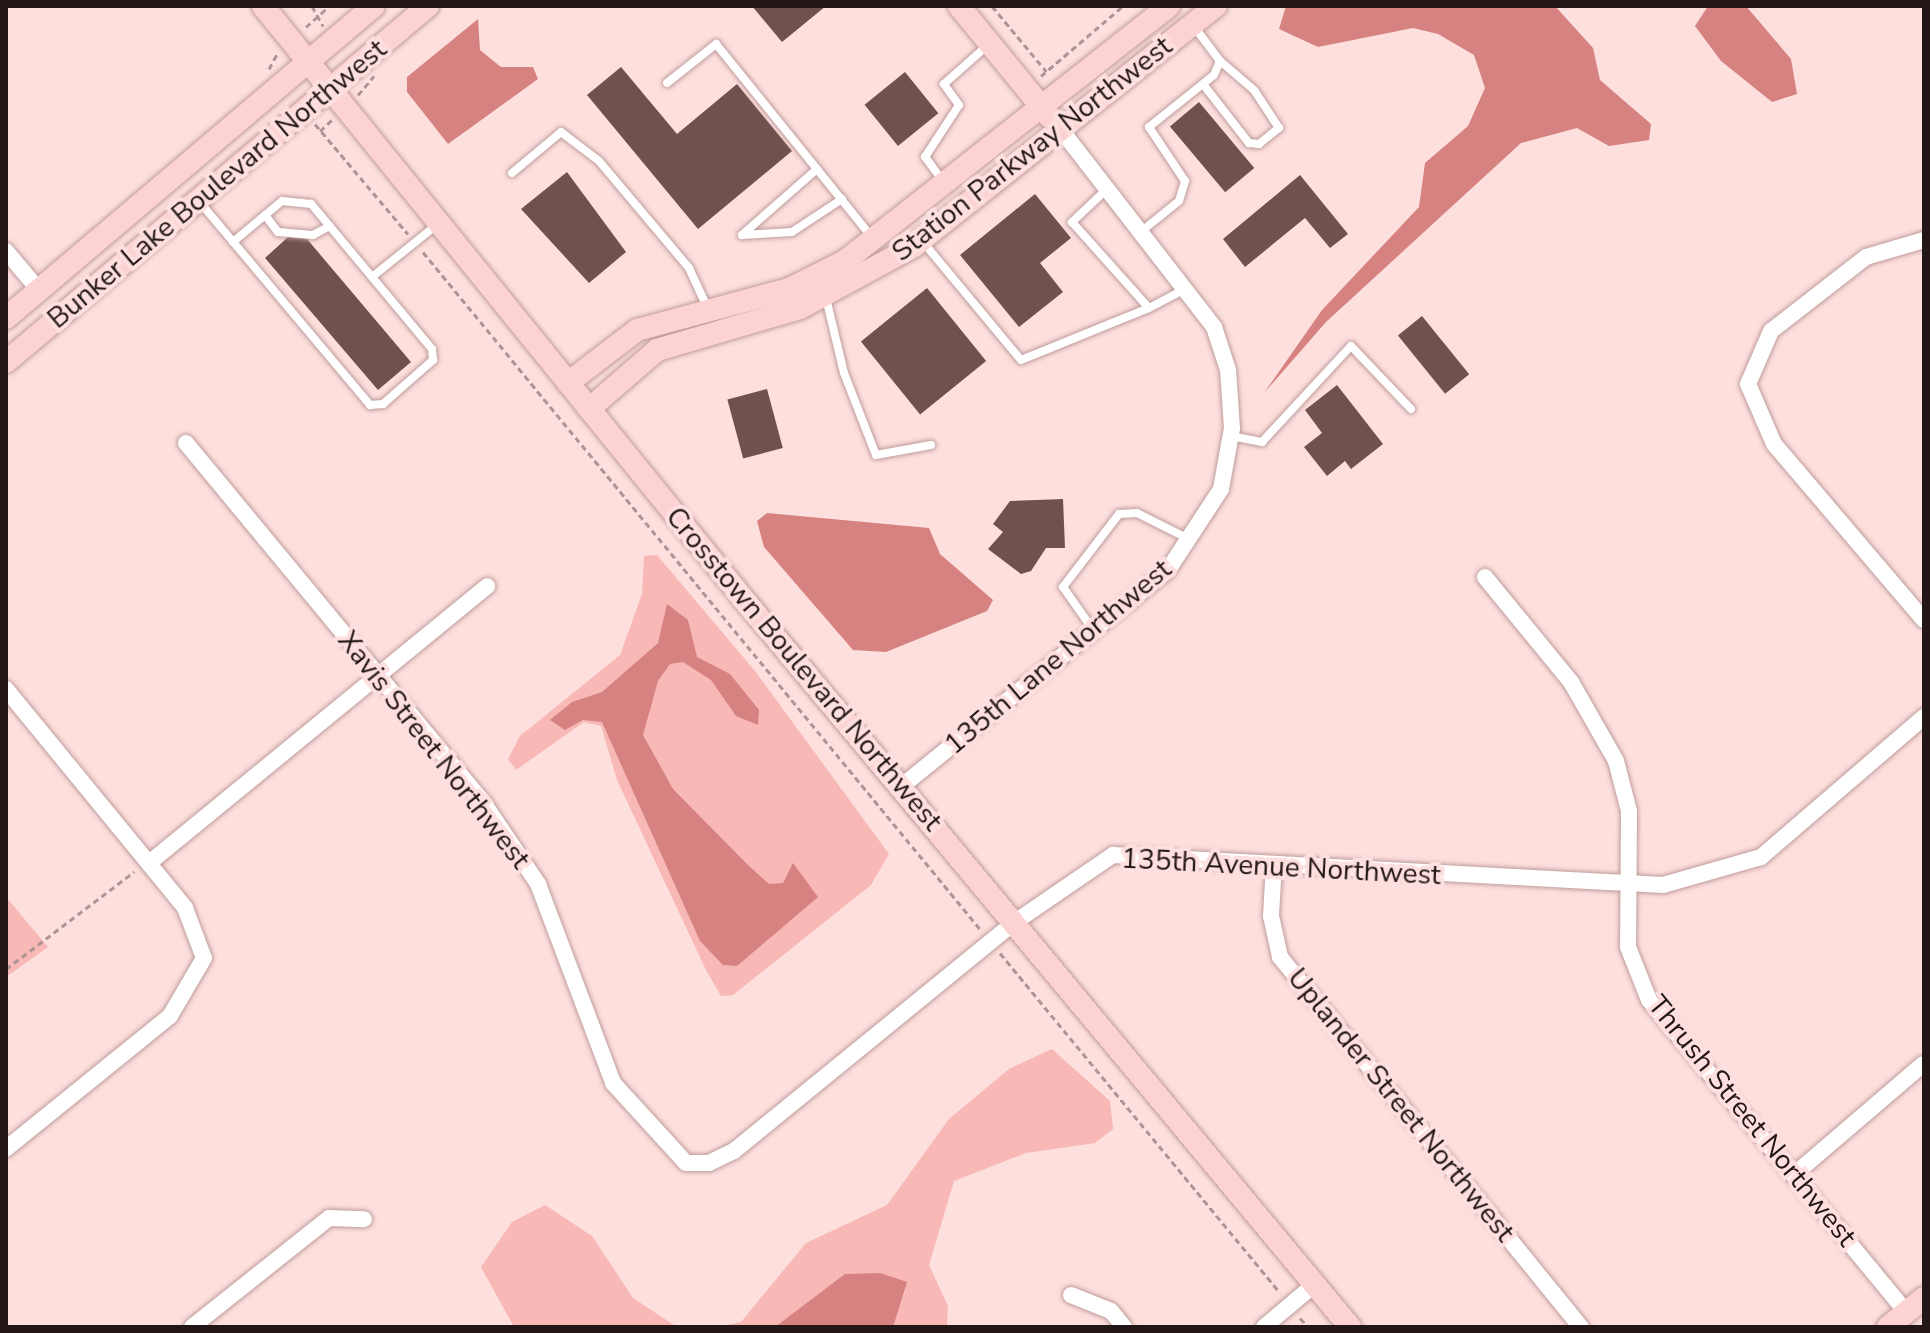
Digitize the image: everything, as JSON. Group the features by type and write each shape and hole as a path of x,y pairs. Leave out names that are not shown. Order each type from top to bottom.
{"street":[{"name":"Crosstown Boulevard Northwest","path":"263,6 589,409 1350,1327"},
{"name":"Bunker Lake Boulevard Northwest","path":"6,318 374,6"},
{"name":"Bunker Lake Boulevard Northwest","path":"6,362 428,6"},
{"path":"959,6 1190,287 1214,327 1228,370 1232,432"},
{"name":"Station Parkway Northwest","path":"568,383 637,330 708,308 789,289 875,241 1169,6"},
{"name":"Station Parkway Northwest","path":"589,409 657,350 826,297 922,240 1216,6"},
{"path":"1924,240 1866,257 1771,331 1748,384 1774,444 1924,620"},
{"path":"875,241 888,261"},
{"path":"6,251 39,290"},
{"path":"708,308 714,333"},
{"name":"135th Lane Northwest","path":"902,786 1094,631 1192,540 1221,489 1232,432"},
{"name":"Xavis Street Northwest","path":"186,443 379,676 538,884 613,1083 686,1163"},
{"name":"Thrush Street Northwest","path":"1485,577 1600,725 1629,811 1628,947 1649,1000 1796,1173 1915,1305"},
{"path":"149,863 487,586"},
{"path":"6,689 185,908 204,958 170,1016 6,1149"},
{"name":"135th Avenue Northwest","path":"686,1163 709,1163 734,1151 1015,922 1113,855 1663,885 1761,857 1924,717"},
{"name":"Uplander Street Northwest","path":"1274,864 1271,916 1280,957 1581,1327"},
{"path":"1796,1173 1923,1064"},
{"path":"192,1327 329,1218 364,1219"},
{"path":"1264,1327 1315,1284"},
{"path":"1071,1295 1111,1311 1124,1327"},
{"path":"1888,1327 1915,1305"}],"lane":[{"path":"1193,24 1220,61 1254,90 1279,128 1259,144 1249,143 1203,84"},
{"path":"945,184 925,157 959,105 944,84 990,43"},
{"path":"667,83 716,44 875,241"},
{"path":"1143,230 1179,201 1185,181 1149,127 1203,84 1220,61"},
{"path":"512,173 561,132 599,161 689,268 708,308"},
{"path":"817,169 742,235 792,232 842,199"},
{"path":"1108,188 1072,222 1149,308"},
{"path":"197,199 233,242 370,405 383,404 433,360 372,277 311,204 282,201 233,242"},
{"path":"265,215 278,232 313,235 330,226"},
{"path":"372,277 438,223"},
{"path":"922,240 1021,360 1149,308 1190,287"},
{"path":"826,297 844,373 876,455 931,445"},
{"path":"1232,432 1262,442 1351,346 1411,409"},
{"path":"1094,631 1063,587 1119,514 1137,513 1192,540"}],"path":[{"path":"312,6 316,18 329,6"},
{"path":"992,6 1046,71"},
{"path":"1028,90 1123,6"},
{"path":"320,131 415,242 1308,1327"},
{"path":"6,969 149,863"}],"shaded area":[{"path":"1286,6 1555,6 1593,48 1600,80 1651,124 1649,140 1609,146 1577,128 1521,143 1326,322 1264,393 1322,310 1419,207 1425,163 1468,126 1485,88 1474,55 1438,34 1413,28 1318,47 1279,29"},
{"path":"1708,6 1746,6 1791,59 1797,94 1772,102 1721,61 1695,26"},
{"path":"478,19 480,50 501,67 533,67 538,79 448,144 407,92 407,77"},
{"path":"767,513 929,528 940,554 993,600 987,611 886,652 853,650 764,547 757,521"},
{"path":"657,555 755,671 889,854 871,885 733,995 721,996 706,970 617,780 601,726 584,722 516,770 508,759 520,736 620,655 642,594 644,556"},
{"path":"667,604 688,620 697,657 730,674 759,710 758,725 736,716 711,680 683,662 670,664 658,681 643,735 673,789 748,865 769,884 783,883 793,863 818,897 737,966 723,965 700,941 602,722 583,720 565,730 550,720 572,702 602,692 658,643"},
{"path":"6,897 48,947 6,977"},
{"path":"1052,1049 1110,1101 1113,1129 1095,1143 1026,1153 954,1181 929,1265 948,1306 947,1327 717,1327 741,1322 806,1243 887,1205 949,1119 1009,1069"},
{"path":"545,1205 592,1236 633,1298 677,1327 514,1327 481,1267 512,1222"},
{"path":"880,1273 907,1282 893,1327 775,1327 845,1274"}],"building":[{"path":"752,6 826,6 782,42"},
{"path":"621,67 677,134 737,84 792,151 698,229 587,95"},
{"path":"905,72 938,113 898,146 865,105"},
{"path":"1199,102 1254,168 1225,192 1170,126"},
{"path":"567,172 626,252 589,283 521,209"},
{"path":"1300,175 1348,234 1330,248 1305,218 1245,267 1223,239"},
{"path":"1035,194 1071,238 1040,263 1063,292 1019,327 960,255"},
{"path":"288,237 307,239 411,362 378,390 265,258"},
{"path":"927,288 986,361 920,415 861,341"},
{"path":"1422,316 1469,374 1445,394 1398,336"},
{"path":"1337,385 1383,444 1351,469 1345,461 1327,476 1304,447 1322,433 1305,410"},
{"path":"767,389 783,448 743,459 727,400"},
{"path":"1063,499 1065,548 1046,548 1031,571 1021,574 988,549 1003,532 993,524 1010,501"}]}
